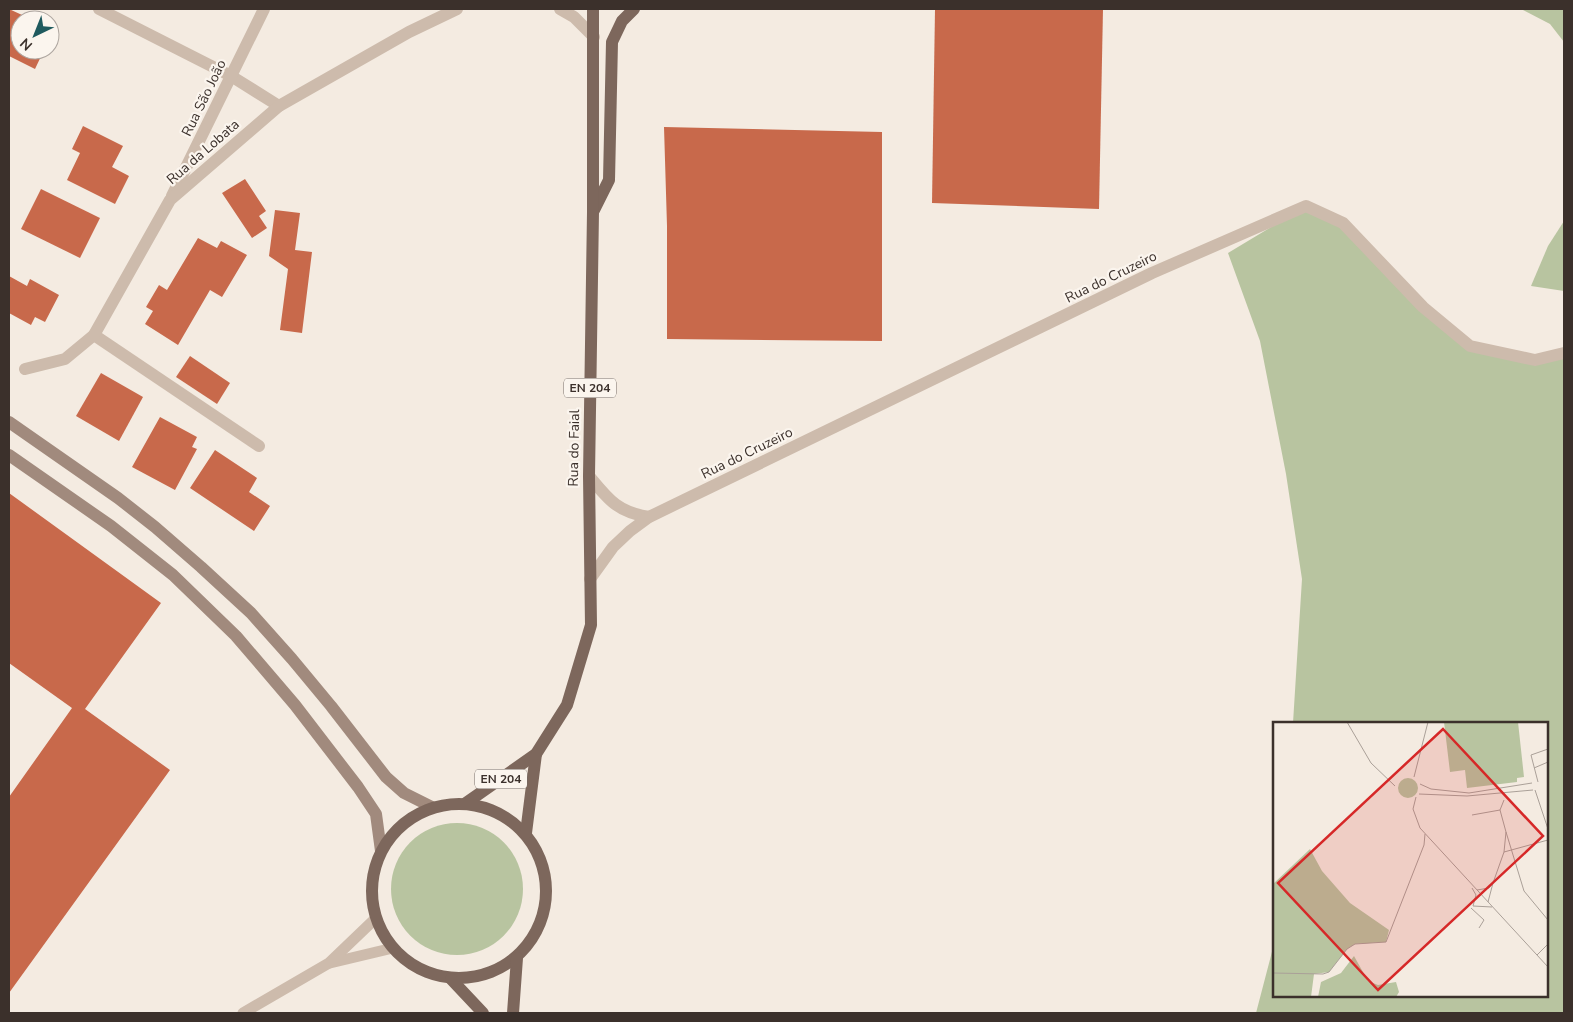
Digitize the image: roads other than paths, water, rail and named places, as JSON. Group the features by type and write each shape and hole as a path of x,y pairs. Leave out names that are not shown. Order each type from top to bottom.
{"main road":[{"name":"Rua do Faial","path":"536,754 567,705 591,625 589,476 593,212 593,9"},
{"path":"593,212 608,180 612,42 622,21 634,9"},
{"name":"EN 204","path":"466,803 536,754"},
{"name":"EN 204","path":"526,834 536,754"},
{"path":"451,979 476,977 498,970 517,958 535,937 545,911 547,884 540,857 526,834 509,818 488,808 466,803 449,803 432,807 411,817 399,827 381,851 373,872 372,896 376,918 383,934 393,948 410,963 451,979 483,1013"},
{"path":"512,1013 517,958"}],"street":[{"path":"99,9 231,76 279,106"},
{"name":"Rua São João","path":"170,200 264,9"},
{"name":"Rua da Lobata","path":"25,369 65,359 94,335 170,200 279,106 409,32 457,9"},
{"path":"560,9 574,17 594,36"},
{"name":"Rua do Cruzeiro","path":"590,579 613,547 630,531 650,517 1152,273 1306,206 1343,223 1423,307 1470,346 1535,360 1564,353"},
{"path":"94,335 259,446"},
{"path":"10,423 118,498 201,567 251,613 292,659 386,777 404,793 432,807"},
{"path":"9,455 111,526 173,575 236,636 295,705 353,780 376,814 381,851"},
{"path":"589,476 618,507 635,514 650,517"}],"lane":[{"path":"242,1013 329,963 376,918"},
{"path":"329,963 393,948"}]}
